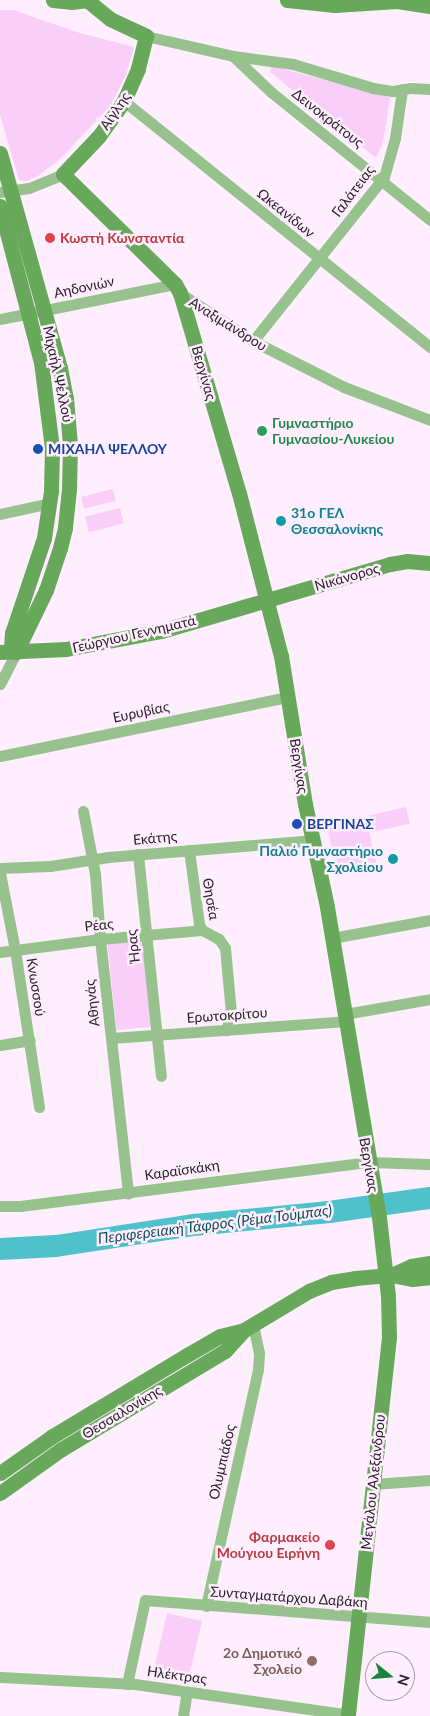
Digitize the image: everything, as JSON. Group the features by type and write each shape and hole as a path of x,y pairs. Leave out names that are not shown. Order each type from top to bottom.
{"street":[{"path":"53,0 90,0 110,19 146,36 233,56 293,64 373,88 430,89"},
{"path":"287,0 335,5 387,1 430,6"},
{"name":"Αίγλης","path":"63,174 99,136 124,101 138,68 146,36"},
{"name":"Δεινοκράτους","path":"233,56 272,92 430,220"},
{"name":"Γαλάτειας","path":"253,342 382,180 391,157 402,90"},
{"name":"Ωκεανίδων","path":"124,101 430,347"},
{"name":"Μιχαήλ Ψελλού","path":"0,153 6,192 45,312 66,398 70,445 69,490 65,528 53,572 35,616 0,684"},
{"path":"6,192 45,183 63,174"},
{"name":"Αναξιμάνδρου","path":"63,174 178,289 253,342 344,387 430,420"},
{"name":"Μιχαήλ Ψελλού","path":"0,206 41,362 50,428 52,466 50,504 41,546 12,633 11,647 16,652"},
{"name":"Αηδονιών","path":"0,319 178,289"},
{"name":"Βεργίνας","path":"178,289 239,493 279,647 302,789 314,840 332,938 382,1241"},
{"path":"0,514 50,504"},
{"name":"Νικάνορος","path":"266,600 390,564 408,561 430,562"},
{"name":"Γεώργιου Γεννηματά","path":"0,652 66,649 161,631 266,600"},
{"name":"Ευρυβίας","path":"0,756 288,697"},
{"name":"Αθηνάς","path":"83,811 92,859 128,1193"},
{"name":"Εκάτης","path":"0,868 50,866 138,854 314,840"},
{"name":"Θησέα","path":"189,850 197,919 202,930 217,937 225,948 231,1010 226,1030"},
{"name":"Ήρας","path":"138,854 161,1076"},
{"name":"Κνωσσού","path":"0,873 15,950 39,1107"},
{"path":"332,938 430,920"},
{"name":"Ρέας","path":"0,952 100,939 202,930"},
{"name":"Ερωτοκρίτου","path":"111,1038 226,1030 345,1018 430,999"},
{"path":"0,1045 30,1040"},
{"name":"Καραϊσκάκη","path":"0,1206 20,1206 368,1162 430,1164"},
{"name":"Μεγάλου Αλεξάνδρου","path":"348,1715 389,1337 388,1275 382,1241"},
{"path":"388,1275 406,1268 430,1263"},
{"path":"388,1275 412,1279 430,1278"},
{"name":"Θεσσαλονίκης","path":"0,1494 36,1466 225,1351 248,1328 293,1299 324,1284 355,1278 388,1275"},
{"name":"Θεσσαλονίκης","path":"0,1473 28,1452 220,1336 248,1328"},
{"name":"Ολυμπιάδος","path":"206,1606 258,1369 260,1353 248,1328"},
{"path":"28,1452 36,1466"},
{"path":"373,1484 430,1480"},
{"name":"Συνταγματάρχου Δαβάκη","path":"128,1684 145,1600 430,1622"},
{"name":"Ηλέκτρας","path":"0,1677 128,1684 348,1715"},
{"path":"183,1716 187,1692"}],"shaded area":[{"path":"13,10 80,33 134,47 126,75 110,106 59,160 38,176 27,181 19,180 0,115 0,11"},
{"path":"272,66 390,97 383,143 376,158 270,72"},
{"path":"113,489 116,501 84,509 81,497"},
{"path":"120,508 124,524 89,532 85,517"},
{"path":"406,807 410,824 372,832 368,816"},
{"path":"366,818 377,867 338,876 327,827"},
{"path":"143,938 152,1027 117,1030 107,942"},
{"path":"167,1613 202,1621 189,1680 154,1671"}],"waterway":[{"name":"Περιφερειακή Τάφρος (Ρέμα Τούμπας)","path":"0,1249 56,1246 194,1225 329,1212 430,1198"}],"place":[{"name":"Κωστή Κωνσταντία","path":"50,238"},
{"name":"Γυμναστήριο Γυμνασίου-Λυκείου","path":"262,431"},
{"name":"ΜΙΧΑΗΛ ΨΕΛΛΟΥ","path":"38,449"},
{"name":"31ο ΓΕΛ Θεσσαλονίκης","path":"281,521"},
{"name":"ΒΕΡΓΙΝΑΣ","path":"297,824"},
{"name":"Παλιό Γυμναστήριο Σχολείου","path":"393,859"},
{"name":"Φαρμακείο Μούγιου Ειρήνη","path":"330,1545"},
{"name":"2ο Δημοτικό Σχολείο","path":"312,1661"}]}
